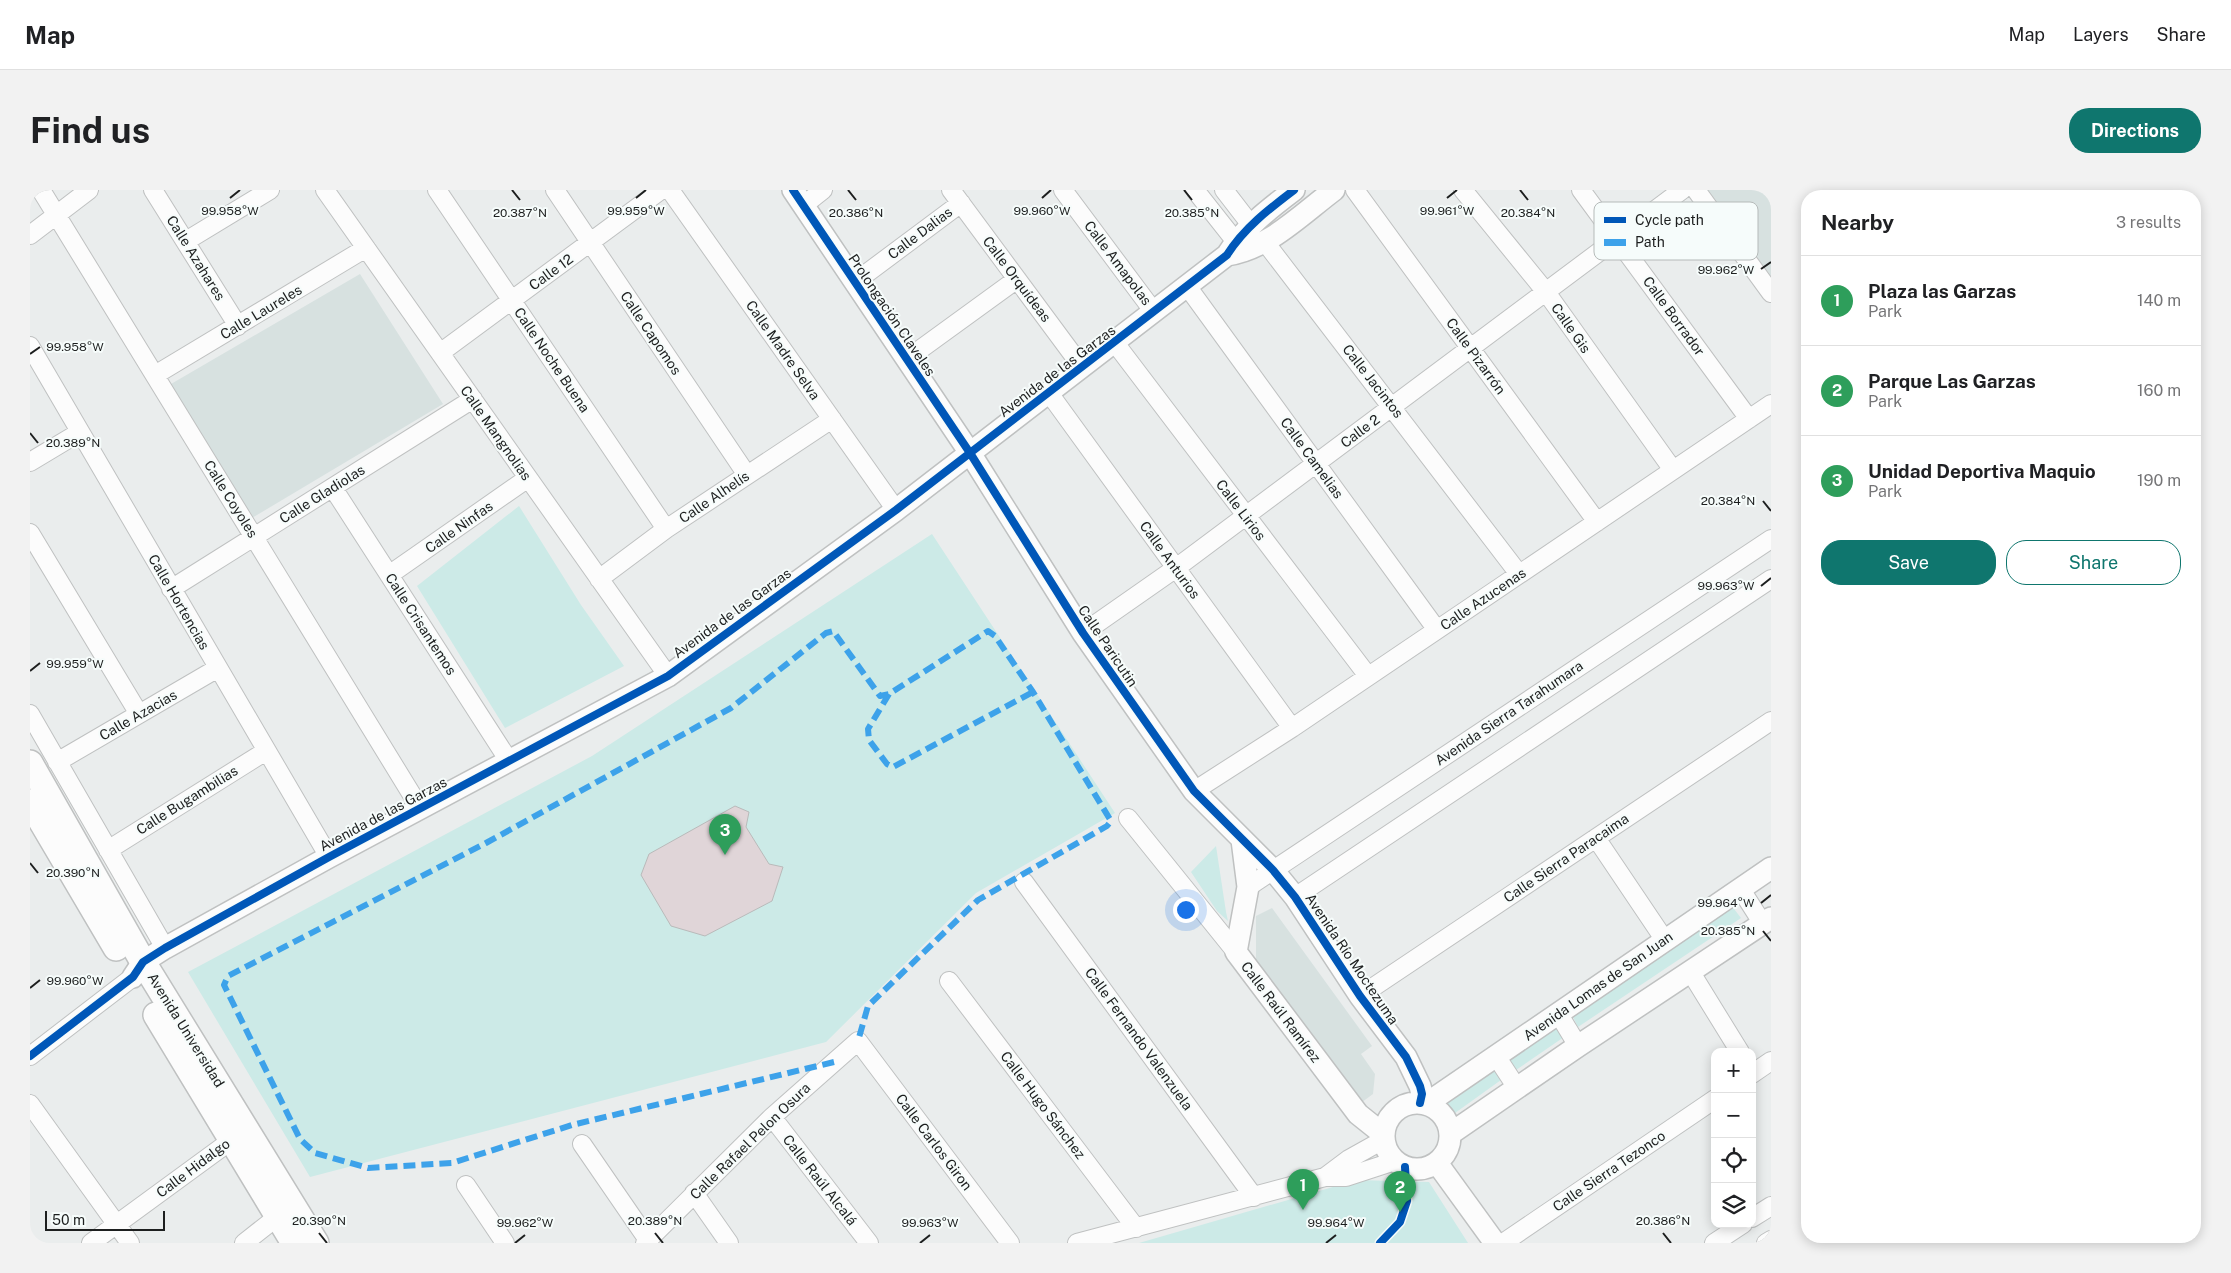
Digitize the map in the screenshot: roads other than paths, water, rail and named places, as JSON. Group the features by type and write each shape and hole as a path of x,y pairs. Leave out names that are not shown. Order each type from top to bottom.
{"main road":[{"name":"Avenida Universidad","path":"30,763 38,811 240,1134 285,1211 316,1243"},
{"name":"Avenida Universidad","path":"285,1211 294,1243"}],"street":[{"name":"Calle Coyoles","path":"41,190 420,808"},
{"path":"30,235 89,190"},
{"name":"Calle Azahares","path":"153,190 238,326"},
{"path":"186,241 270,190"},
{"name":"Calle Mangnolias","path":"325,190 668,676"},
{"name":"Calle Noche Buena","path":"437,190 666,530"},
{"name":"Calle Capomos","path":"555,190 747,475"},
{"name":"Calle 12","path":"440,353 661,190"},
{"name":"Calle Madre Selva","path":"670,190 896,510"},
{"path":"798,197 823,190"},
{"name":"Calle Amapolas","path":"1064,190 1154,312"},
{"path":"1195,190 1236,249"},
{"name":"Calle Jacintos","path":"1224,190 1393,406 1519,574"},
{"name":"Avenida de las Garzas","path":"138,970 165,948 329,857 668,676 896,510 1115,343 1236,249 1252,225 1294,190"},
{"name":"Avenida de las Garzas","path":"1236,249 1265,242 1334,190"},
{"name":"Calle Pizarrón","path":"1355,190 1597,522"},
{"name":"Calle Gis","path":"1463,190 1546,292 1673,470"},
{"name":"Calle Borrador","path":"1581,190 1594,208"},
{"name":"Calle 2","path":"1666,202 1682,190"},
{"path":"1696,190 1705,202"},
{"name":"Prolongación Claveles","path":"798,197 970,453"},
{"name":"Calle Orquídeas","path":"956,197 1082,367"},
{"name":"Calle Dalias","path":"855,282 956,197"},
{"name":"Calle Laureles","path":"155,375 366,248"},
{"name":"Calle 2","path":"1083,633 1176,568 1594,256"},
{"name":"Calle Borrador","path":"1632,260 1749,419"},
{"path":"1747,260 1771,293"},
{"path":"907,359 1017,279"},
{"name":"Calle Camelias","path":"1187,286 1437,630"},
{"name":"Calle Lirios","path":"1115,343 1368,676"},
{"name":"Calle Hortencias","path":"30,346 329,857"},
{"name":"Calle Anturios","path":"1049,392 1292,728"},
{"name":"Calle Gladiolas","path":"171,588 473,400"},
{"name":"Calle Azucenas","path":"1194,792 1292,728 1771,404"},
{"name":"Calle Alhelís","path":"600,579 666,530 832,419"},
{"path":"30,462 80,432"},
{"name":"Calle Paricutin","path":"970,453 1083,633 1194,792 1242,840"},
{"name":"Calle Ninfas","path":"389,575 528,478"},
{"name":"Calle Crisantemos","path":"333,488 509,761"},
{"path":"30,533 139,714"},
{"name":"Avenida Sierra Tarahumara","path":"1248,887 1771,539"},
{"path":"1295,897 1769,584"},
{"name":"Calle Azacias","path":"58,762 218,668"},
{"path":"30,714 165,948"},
{"name":"Calle Sierra Paracaima","path":"1360,996 1771,721"},
{"name":"Calle Bugambilias","path":"108,850 266,751"},
{"path":"1128,818 1236,952"},
{"path":"1596,838 1664,940"},
{"name":"Avenida Río Moctezuma","path":"1242,840 1273,870 1295,897 1360,996 1415,1072 1423,1104"},
{"name":"Calle Raúl Ramírez","path":"1242,840 1248,887 1236,952 1358,1114 1383,1137"},
{"name":"Avenida Lomas de San Juan","path":"1423,1104 1771,868"},
{"name":"Calle Fernando Valenzuela","path":"1024,882 1254,1197"},
{"path":"1450,1134 1578,1046 1767,921 1740,888"},
{"path":"30,1056 138,970"},
{"path":"1690,972 1738,1048"},
{"name":"Calle Hugo Sánchez","path":"949,982 1136,1228"},
{"path":"1558,1013 1578,1046"},
{"name":"Calle Rafael Pelon Osura","path":"646,1241 772,1117 858,1041"},
{"name":"Calle Carlos Giron","path":"858,1041 1010,1243"},
{"path":"1496,1056 1517,1088"},
{"path":"1756,1071 1771,1061"},
{"name":"Calle Sierra Tezonco","path":"1504,1243 1711,1102"},
{"path":"30,1104 130,1243"},
{"path":"1326,1177 1349,1159 1383,1137 1394,1113 1402,1107 1423,1104 1442,1114 1448,1123 1450,1145 1445,1155 1437,1163 1427,1168 1416,1169 1405,1167 1395,1161 1383,1137"},
{"name":"Calle Raúl Alcalá","path":"772,1117 869,1243"},
{"name":"Calle Hidalgo","path":"91,1243 240,1134"},
{"path":"582,1144 646,1241"},
{"path":"1077,1243 1326,1177 1346,1177 1395,1161"},
{"path":"1437,1163 1495,1243"},
{"path":"466,1185 505,1243"},
{"path":"694,1194 729,1243"},
{"path":"1756,1215 1771,1206"},
{"path":"244,1243 285,1211"},
{"path":"1714,1243 1737,1228"},
{"path":"1766,1243 1771,1240"}],"place":[{"name":"Unidad Deportiva Maquio","path":"725,855"},
{"name":"Plaza las Garzas","path":"1303,1210"},
{"name":"Parque Las Garzas","path":"1400,1212"}]}
